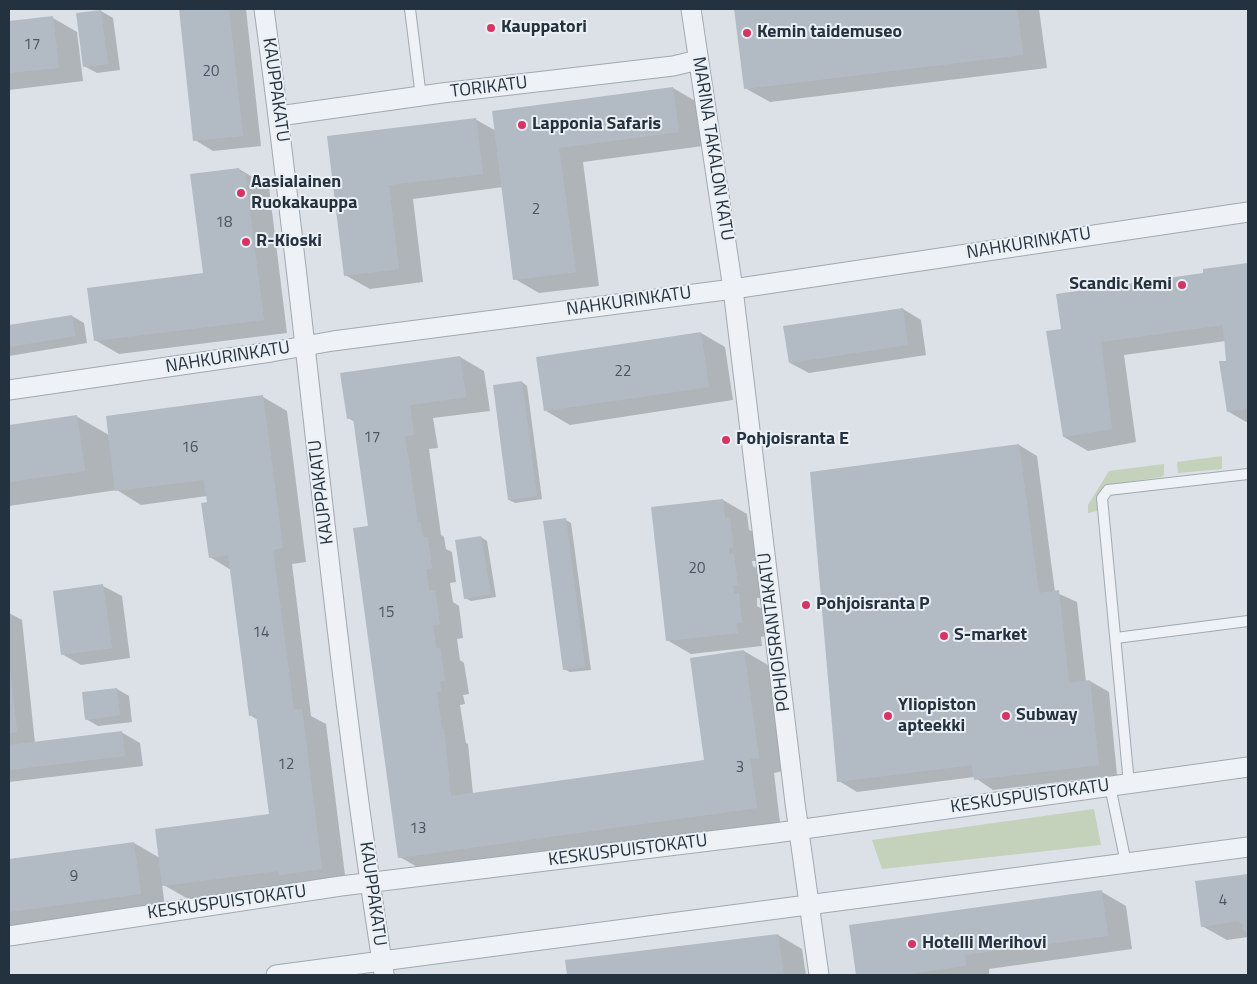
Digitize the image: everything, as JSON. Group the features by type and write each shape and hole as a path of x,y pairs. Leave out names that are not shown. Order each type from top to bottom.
{"street":[{"name":"KAUPPAKATU","path":"264,9 279,116 304,346 370,883 383,969"},
{"name":"MARINA TAKALON KATU","path":"691,9 733,289"},
{"name":"TORIKATU","path":"279,116 673,66 698,60"},
{"name":"NAHKURINKATU","path":"9,390 304,346 733,289 1248,212"},
{"name":"POHJOISRANTAKATU","path":"733,289 799,829 819,975"},
{"name":"KESKUSPUISTOKATU","path":"9,936 370,883 799,829 1248,767"},
{"path":"276,975 383,969 809,905 1248,846"}],"lane":[{"path":"410,9 421,97"},
{"path":"1126,863 1119,785 1116,638 1102,498 1108,490 1248,474"},
{"path":"1116,638 1248,621"}],"green space":[{"path":"1222,456 1222,469 1178,473 1177,462"},
{"path":"1164,464 1164,475 1161,477 1107,485 1101,493 1097,511 1088,513 1088,505 1109,471"},
{"path":"1094,809 1101,845 882,869 872,840"}],"building":[{"path":"179,9 229,9 243,136 193,141"},
{"path":"734,9 1017,9 1023,55 744,89"},
{"path":"101,10 108,64 83,67 76,13"},
{"path":"53,16 59,68 9,73 9,21"},
{"path":"673,87 679,132 559,148 576,272 513,280 492,111"},
{"path":"476,118 483,174 389,185 399,269 344,276 327,136"},
{"path":"239,168 240,173 245,172 264,320 94,341 87,288 203,273 190,174"},
{"path":"1248,263 1248,409 1227,412 1219,361 1226,361 1223,325 1101,342 1112,429 1063,437 1046,331 1061,329 1056,294 1203,273 1203,269"},
{"path":"903,308 908,345 789,363 783,326"},
{"path":"72,315 75,336 9,347 9,325"},
{"path":"701,332 709,387 544,411 536,357"},
{"path":"460,356 466,397 410,405 414,435 405,436 418,522 420,521 423,537 428,537 432,568 426,569 429,591 435,590 440,624 433,625 436,648 440,648 445,681 440,681 441,691 437,692 442,729 444,729 451,796 704,760 690,658 744,650 759,758 750,759 757,808 398,858 353,528 368,526 353,418 347,419 340,373"},
{"path":"522,381 537,496 508,500 493,385"},
{"path":"263,395 283,548 273,550 294,710 302,709 322,869 279,875 278,871 162,886 155,829 269,814 256,715 249,716 228,555 209,558 201,503 207,502 204,480 115,491 106,416"},
{"path":"77,415 85,471 9,482 9,425"},
{"name":"S-market","path":"1019,444 1039,593 1059,590 1069,683 1090,680 1099,765 974,780 972,765 837,782 810,472"},
{"path":"723,499 725,518 730,517 733,547 729,548 729,554 734,553 738,585 733,585 734,594 739,593 742,623 737,623 738,633 666,641 651,507"},
{"path":"566,518 585,667 563,670 543,521"},
{"path":"481,536 491,594 464,599 455,540"},
{"path":"103,584 112,648 61,655 53,591"},
{"path":"9,669 17,732 9,733"},
{"path":"117,688 120,715 85,720 82,692"},
{"path":"122,731 125,756 9,770 9,745"},
{"path":"134,842 141,894 9,912 9,859"},
{"path":"1248,874 1248,934 1241,928 1244,926 1238,921 1201,927 1195,881"},
{"path":"1102,890 1108,936 965,955 966,966 915,973 915,975 856,975 849,925"},
{"path":"778,934 784,975 567,975 565,960"}],"place":[{"name":"Kauppatori","path":"491,28"},
{"name":"Kemin taidemuseo","path":"747,33"},
{"name":"Lapponia Safaris","path":"522,125"},
{"name":"Aasialainen Ruokakauppa","path":"241,193"},
{"name":"R-Kioski","path":"246,242"},
{"name":"Scandic Kemi","path":"1182,285"},
{"name":"Pohjoisranta E","path":"726,440"},
{"name":"Pohjoisranta P","path":"806,605"},
{"name":"S-market","path":"944,636"},
{"name":"Yliopiston apteekki","path":"888,716"},
{"name":"Subway","path":"1006,716"},
{"name":"Hotelli Merihovi","path":"912,944"}]}
